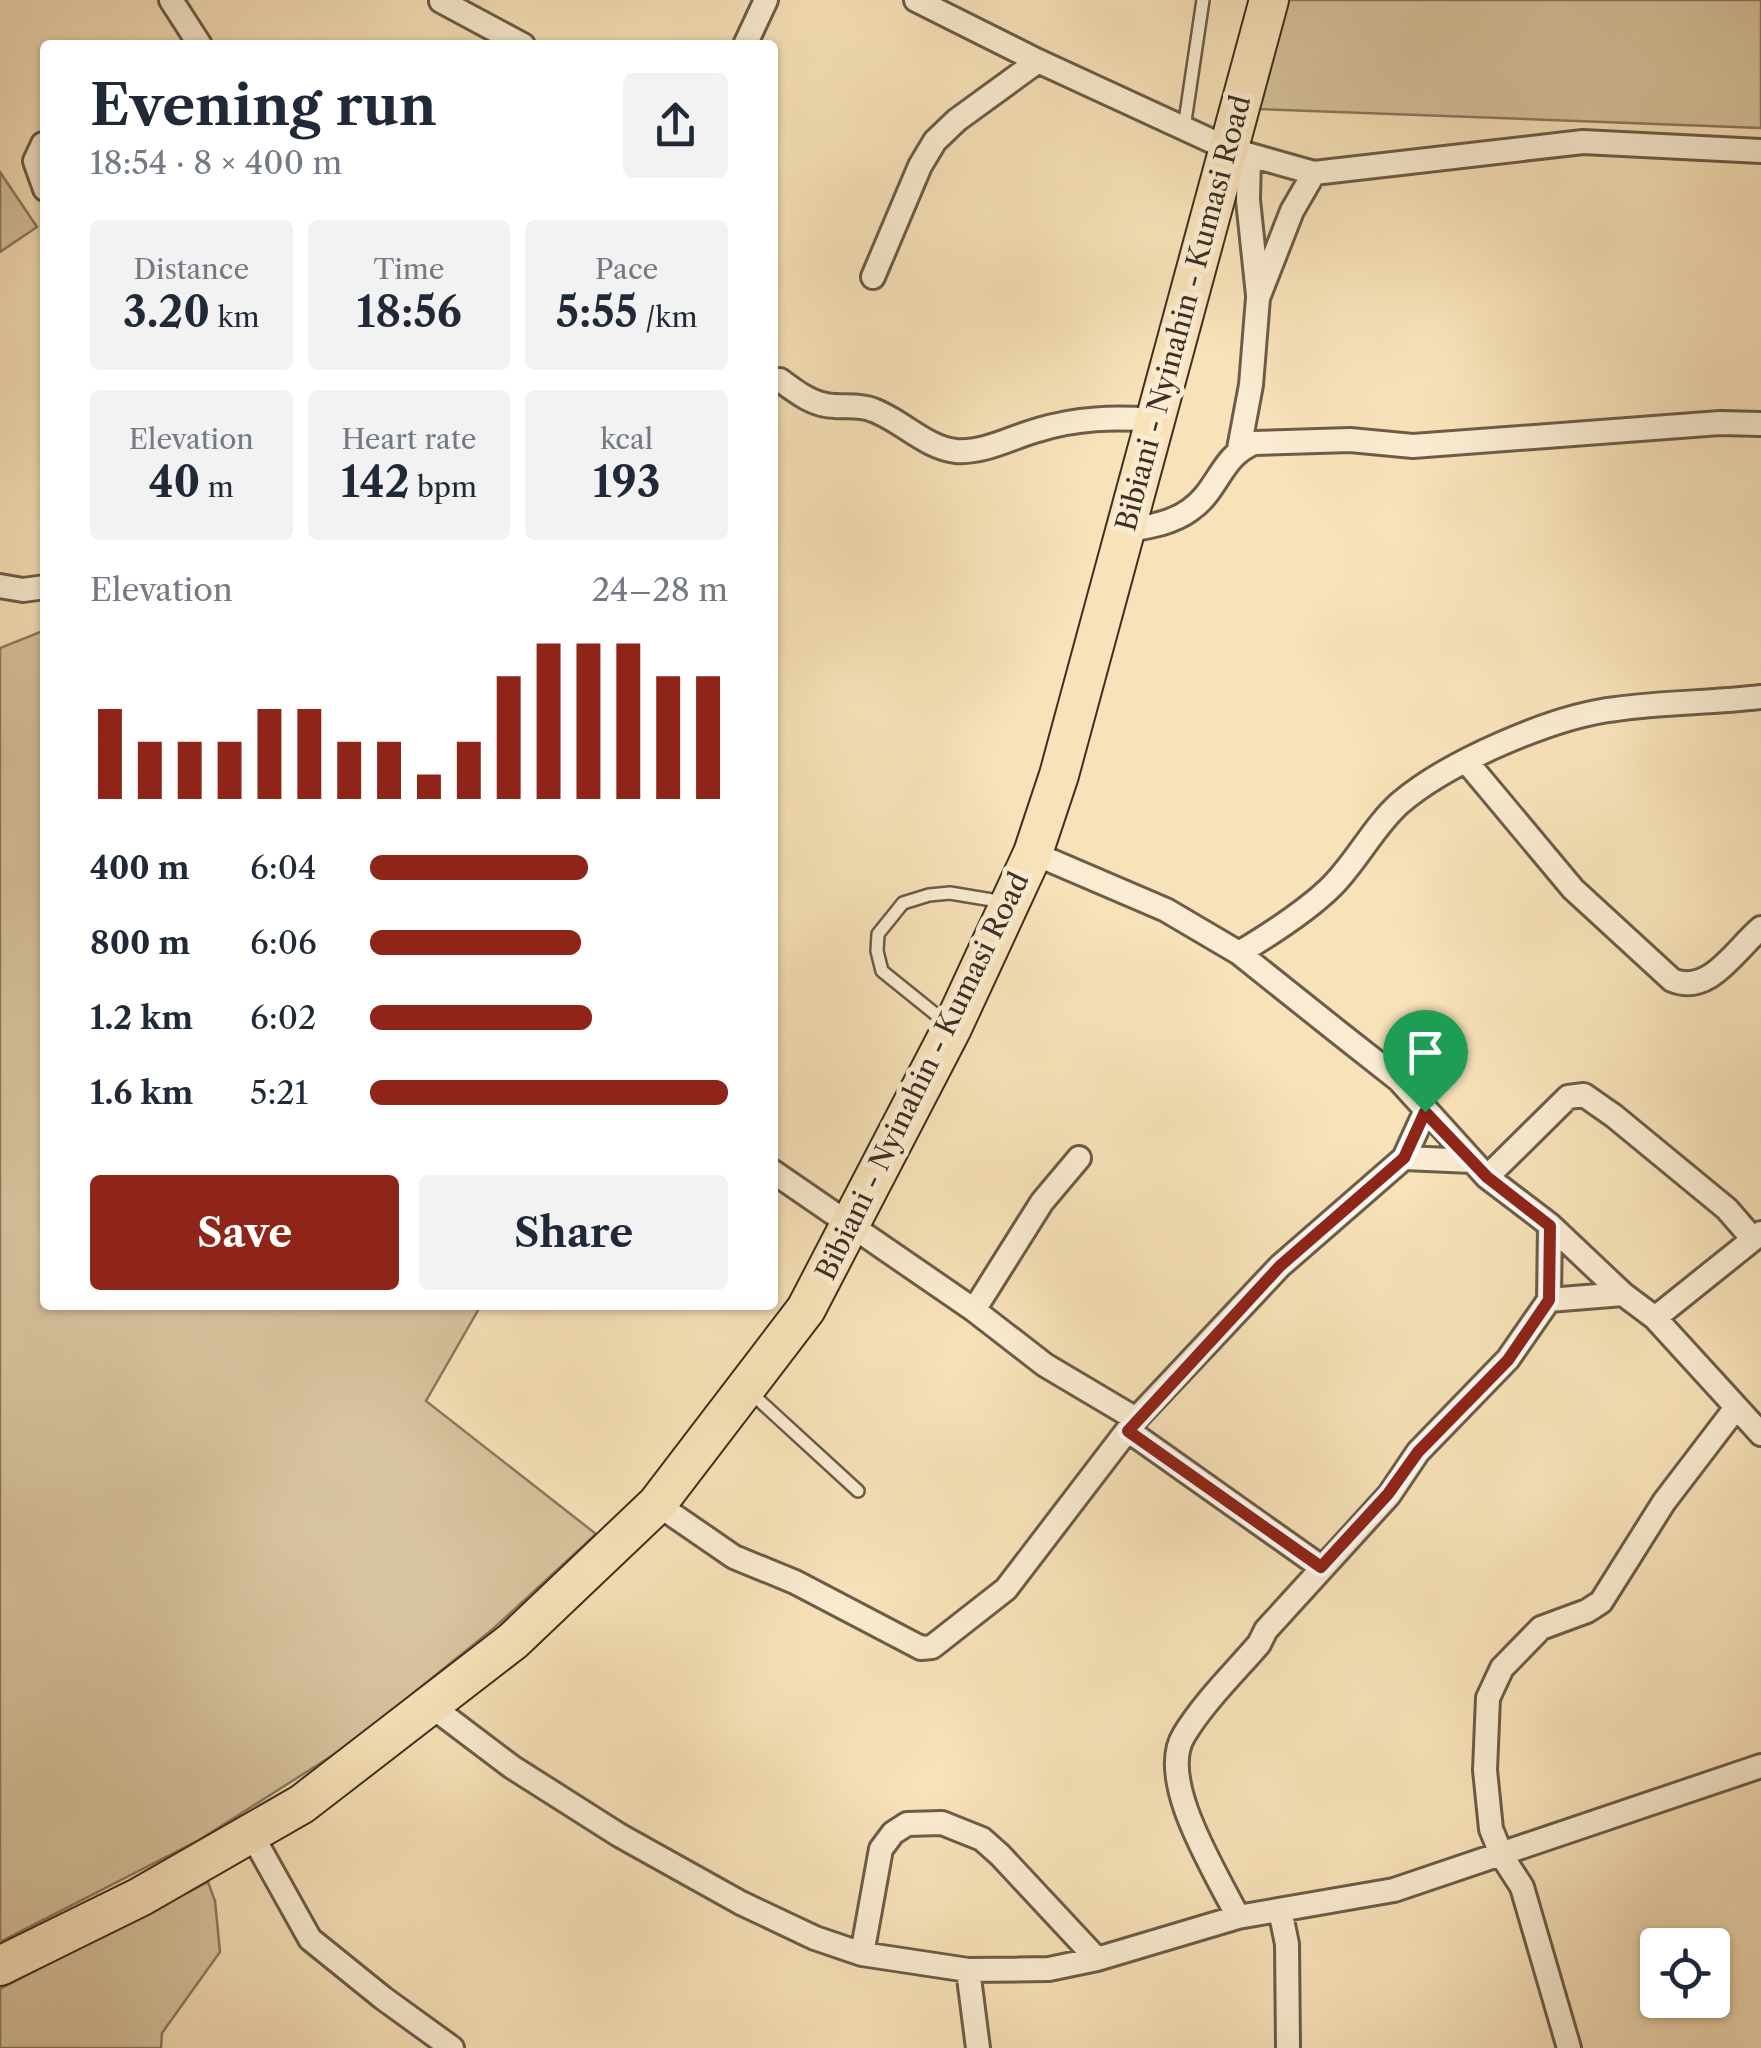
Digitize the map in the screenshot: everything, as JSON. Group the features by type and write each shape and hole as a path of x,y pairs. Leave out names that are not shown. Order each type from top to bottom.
{"main road":[{"name":"Bibiani - Nyinahin - Kumasi Road","path":"0,1966 252,1836 302,1804 513,1641 656,1504 806,1310 952,1028 1033,853 1059,775 1154,420 1239,152 1269,0"}],"street":[{"path":"170,0 197,40"},
{"path":"747,40 766,0"},
{"path":"916,0 1038,61 1239,152 1314,173 1583,142 1761,152"},
{"path":"442,1 514,40"},
{"path":"873,278 920,166 936,140 1038,61"},
{"path":"40,149 35,160 40,174"},
{"path":"1123,532 1168,522 1192,509 1239,448 1251,385 1258,298 1239,152"},
{"path":"1258,298 1292,211 1314,173"},
{"path":"780,380 812,401 877,411 955,451 997,445 1039,429 1106,416 1154,420"},
{"path":"1239,448 1254,443 1350,440 1413,446 1720,423 1761,424"},
{"path":"0,586 22,590 40,588"},
{"path":"1239,953 1332,887 1397,806 1434,777 1466,761 1541,728 1612,709 1761,698"},
{"path":"1466,761 1573,889 1672,980 1692,985 1710,978 1761,928"},
{"path":"1033,853 1166,910 1239,953 1399,1080 1480,1169 1655,1318 1761,1434"},
{"path":"1404,1158 1480,1169 1568,1097 1584,1095 1757,1236 1655,1318"},
{"path":"656,1504 734,1557 795,1582 922,1648 932,1648 1006,1589 1132,1425 1280,1266 1404,1158 1425,1112"},
{"path":"974,1310 1042,1202 1078,1158"},
{"path":"778,1174 974,1310 1321,1567"},
{"path":"1238,1916 1180,1792 1179,1746 1260,1644 1266,1630 1388,1494 1418,1452 1508,1360 1549,1300 1550,1226"},
{"path":"1549,1300 1623,1294"},
{"path":"1569,2048 1522,1886 1502,1856 1491,1829 1485,1770 1488,1698 1502,1668 1541,1628 1587,1612 1601,1602 1664,1502 1735,1409"},
{"path":"430,1705 512,1767 683,1872 800,1931 862,1954 968,1970 1050,1969 1097,1959 1238,1916 1394,1890 1761,1766"},
{"path":"862,1954 881,1849 908,1824 942,1823 982,1838 1097,1959"},
{"path":"252,1836 310,1939 452,2048"},
{"path":"1280,1910 1288,1944 1288,2048"},
{"path":"968,1970 978,2048"}],"lane":[{"path":"1184,128 1203,0"},
{"path":"952,1028 882,971 878,934 903,903 929,895 950,893 1011,903"},
{"path":"747,1389 858,1492"}],"shaded area":[{"path":"1288,0 1761,0 1761,128 1258,109"},
{"path":"0,172 37,227 0,252"},
{"path":"40,632 40,1310 478,1310 426,1401 596,1534 494,1628 349,1745 199,1840 0,1942 0,648"},
{"path":"208,1882 215,1901 220,1952 162,2033 161,2048 0,2048 0,1989"}],"route":[{"path":"1425,1112 1487,1177 1550,1226 1549,1300 1508,1360 1418,1452 1388,1494 1321,1567 1128,1431 1280,1266 1404,1158 1425,1112"}]}
